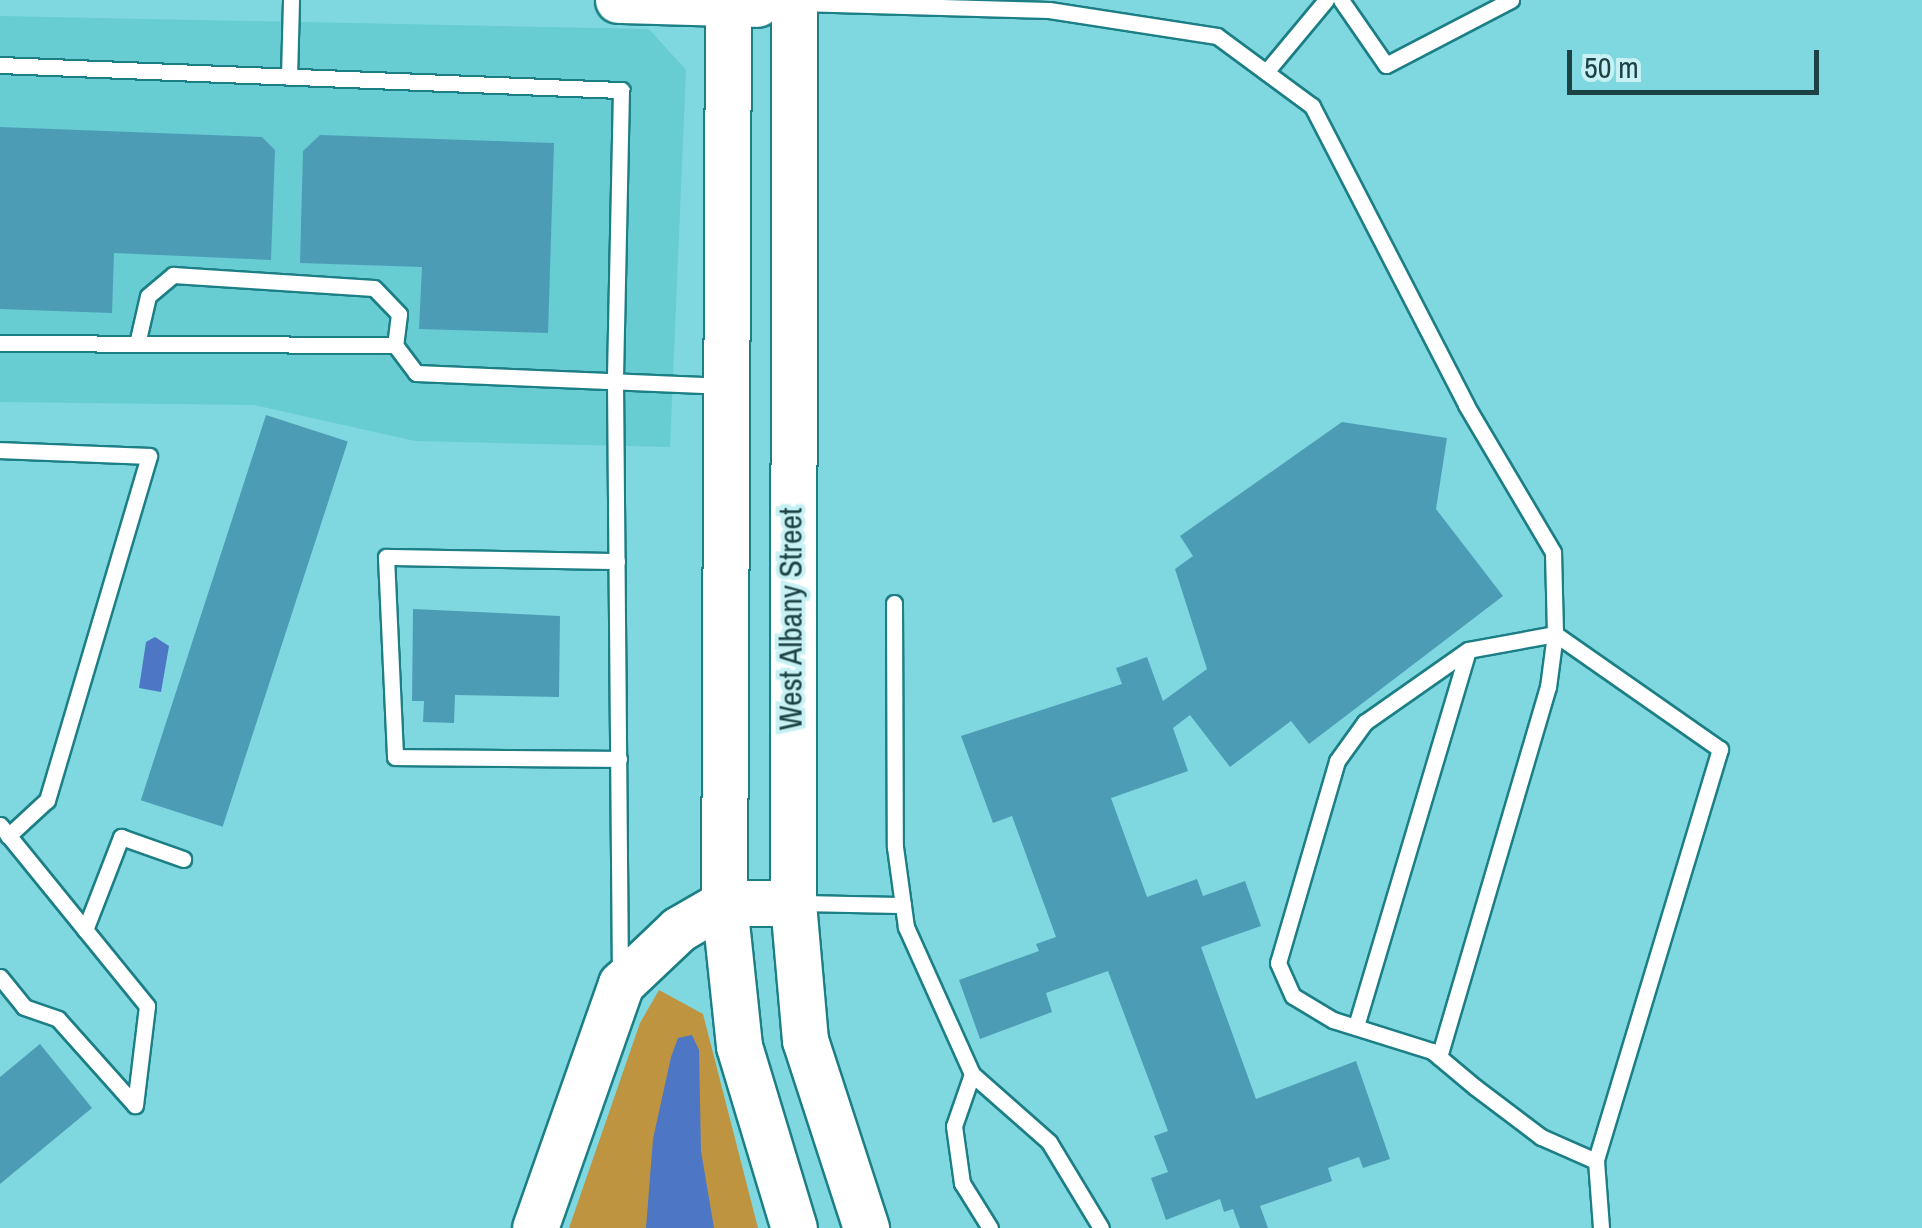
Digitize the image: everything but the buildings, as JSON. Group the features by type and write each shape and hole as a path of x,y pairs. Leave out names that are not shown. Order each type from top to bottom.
{"main road":[{"path":"618,0 794,1"},
{"name":"West Albany Street","path":"794,1 794,903 805,1040 866,1228"},
{"name":"West Albany Street","path":"728,2 724,903 739,1046 794,1228"},
{"path":"535,1228 620,984 679,929 724,903 794,903"}],"lane":[{"path":"288,77 291,0"},
{"path":"1266,72 1326,0"},
{"path":"1341,0 1386,64 1510,0"},
{"path":"794,1 1058,6 1217,36 1312,106 1466,405 1553,552 1555,634 1548,687 1439,1057"},
{"path":"0,65 621,90 615,381 620,984"},
{"path":"138,344 148,296 173,275 374,288 399,314 395,345 416,373 729,386"},
{"path":"0,343 395,345"},
{"path":"0,450 149,456 47,800 4,831 147,1006 136,1105 58,1019 24,1007 0,977"},
{"path":"617,560 386,558 395,757 618,758"},
{"path":"894,603 895,847 906,927 972,1074 1049,1142 1100,1228"},
{"path":"1596,1161 1541,1137 1439,1057 1356,1026 1293,996 1278,963 1336,761 1365,722 1468,650 1555,634 1720,749 1596,1161 1601,1228"},
{"path":"1356,1026 1468,650"},
{"path":"85,930 121,837 184,858"},
{"path":"794,903 903,905"},
{"path":"972,1074 954,1126 962,1183 990,1228"}],"shaded area":[{"path":"0,16 649,29 686,70 670,447 415,441 254,405 0,402"},
{"path":"155,637 169,646 161,692 139,688 146,642"},
{"path":"659,990 703,1014 758,1228 569,1228 640,1023"},
{"path":"692,1035 699,1050 701,1151 714,1228 646,1228 653,1139 671,1057 678,1038"}]}
